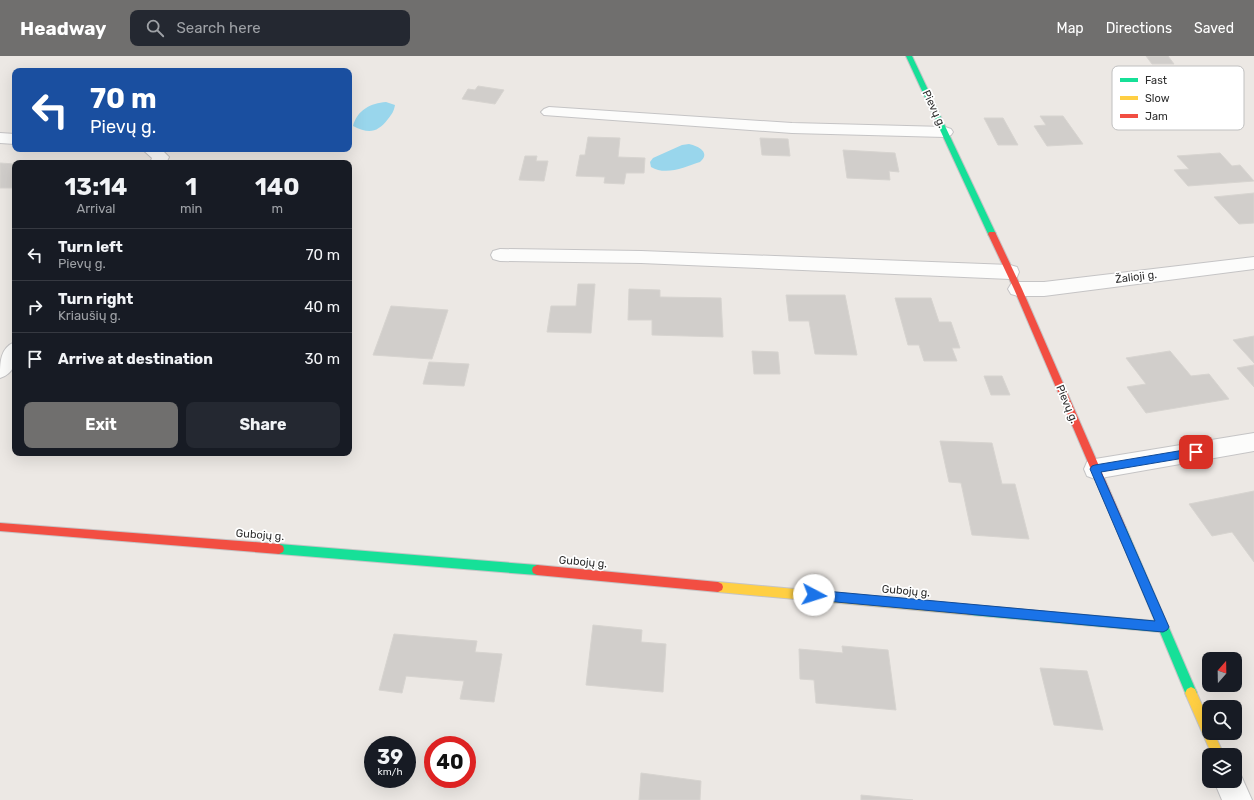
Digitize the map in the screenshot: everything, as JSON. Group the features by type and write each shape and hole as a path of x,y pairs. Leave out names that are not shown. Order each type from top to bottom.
{"street":[{"name":"Pievų g.","path":"909,56 1018,289 1215,748"},
{"path":"549,112 792,128 945,132"},
{"path":"0,138 12,139"},
{"path":"154,152 161,157 160,160"},
{"path":"500,255 641,256 1010,272"},
{"name":"Žalioji g.","path":"1018,289 1044,289 1254,263"},
{"path":"0,370 12,354"},
{"path":"1095,469 1254,442"},
{"name":"Gubojų g.","path":"0,527 434,561 1163,627"},
{"path":"1232,788 1237,800"}],"water":[{"path":"386,102 395,105 395,107 391,116 380,127 372,131 368,131 353,126 355,120 365,108"},
{"path":"689,144 700,148 704,153 703,159 700,162 669,171 657,170 651,167 650,162 653,158 682,145"}],"building":[{"path":"1146,56 1168,56 1174,64 1152,64"},
{"path":"478,86 504,90 495,104 462,99 468,89 475,90"},
{"path":"1040,116 1063,116 1083,144 1047,146 1034,126 1046,125"},
{"path":"984,118 1003,118 1018,145 998,145"},
{"path":"588,137 620,138 618,157 645,158 644,173 626,173 624,184 604,183 605,177 576,176 580,155 585,155"},
{"path":"760,138 788,139 790,156 762,155"},
{"path":"843,150 895,153 899,172 889,171 890,180 847,178"},
{"path":"1220,153 1232,166 1240,165 1254,181 1188,186 1174,170 1189,169 1177,156"},
{"path":"525,156 537,156 536,161 548,161 544,181 519,180"},
{"path":"0,163 12,164 12,188 0,188"},
{"path":"1254,193 1254,223 1239,224 1214,197"},
{"path":"578,284 595,284 591,333 547,332 551,306 576,306"},
{"path":"629,289 660,290 660,297 721,298 723,337 652,335 652,320 628,320"},
{"path":"786,295 845,295 857,355 815,354 809,321 789,321"},
{"path":"895,298 931,298 939,322 951,322 960,348 952,348 957,361 924,361 919,345 908,345"},
{"path":"391,306 448,310 432,359 373,355"},
{"path":"1254,336 1254,363 1233,340"},
{"path":"752,351 778,352 780,374 754,374"},
{"path":"1170,351 1191,376 1209,374 1229,399 1146,413 1127,387 1146,384 1126,358"},
{"path":"429,362 469,364 464,386 423,384"},
{"path":"1254,365 1254,387 1237,368"},
{"path":"984,376 1002,376 1010,395 991,395"},
{"path":"940,441 992,443 1002,484 1015,484 1029,539 972,535 961,483 949,482"},
{"path":"1254,491 1254,562 1232,532 1212,536 1189,504"},
{"path":"593,625 642,630 641,642 666,644 663,692 586,685"},
{"path":"394,634 477,641 475,652 502,654 494,702 460,699 464,681 406,676 402,693 379,690"},
{"path":"842,646 888,650 896,710 816,703 814,680 800,679 799,649 843,653"},
{"path":"1040,668 1087,671 1103,730 1054,725"},
{"path":"641,773 701,781 700,800 639,800"},
{"path":"861,795 913,800 861,800"}],"traffic: fast":[{"path":"909,56 992,234"},
{"path":"1121,528 1191,693"},
{"path":"279,549 537,570"},
{"path":"971,610 1163,627"}],"traffic: slow":[{"path":"718,587 971,610"},
{"path":"1191,693 1215,748"}],"traffic: jam":[{"path":"992,234 1018,289 1121,528"},
{"path":"0,527 279,549"},
{"path":"537,570 718,587"}],"route":[{"path":"814,595 1163,627 1095,469 1196,452"}]}
